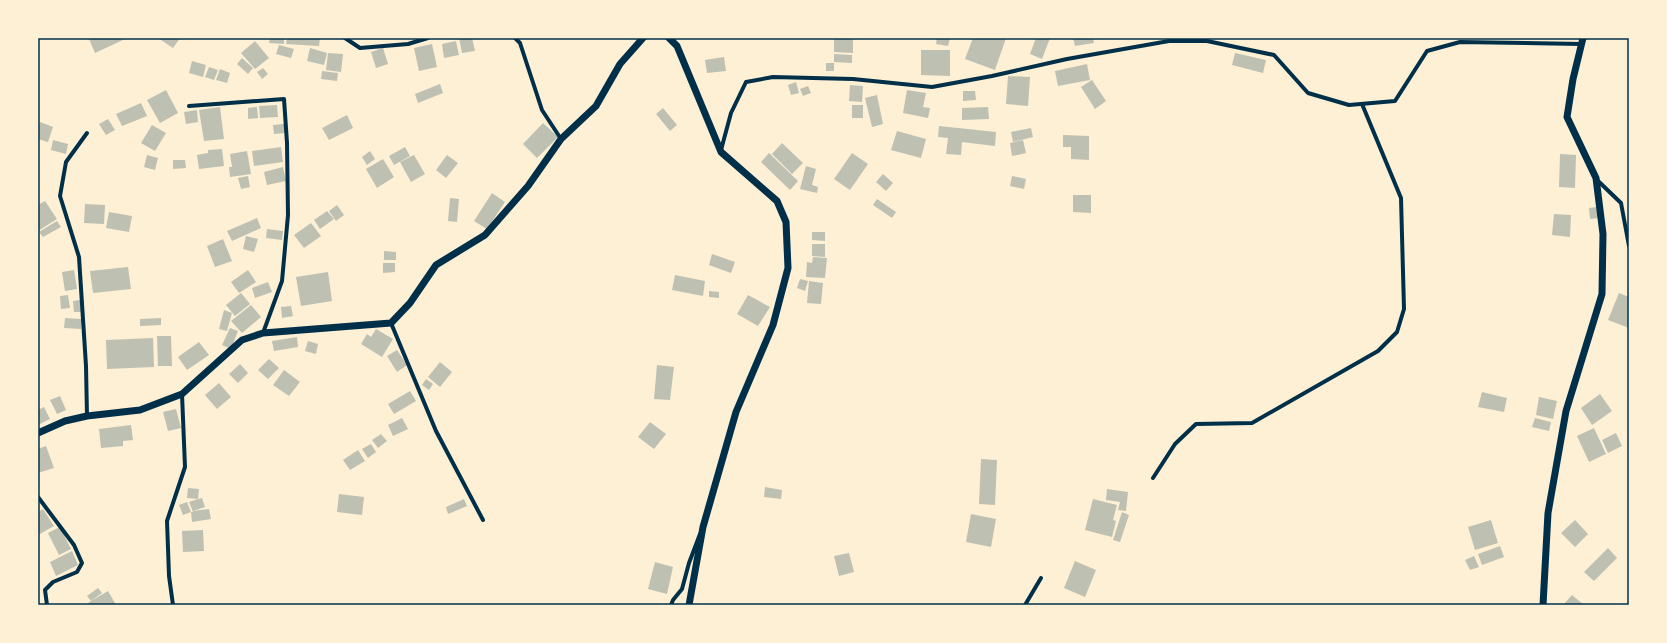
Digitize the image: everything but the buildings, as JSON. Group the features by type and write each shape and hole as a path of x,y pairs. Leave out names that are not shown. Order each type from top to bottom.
{"street":[{"path":"345,38 360,48 408,44 428,38"},
{"path":"407,38 408,44"},
{"path":"515,38 520,43 542,110 561,138"},
{"path":"38,433 65,421 87,416 140,410 182,394 242,340 263,332 391,323 410,303 436,265 485,235 528,186 561,138 596,106 620,64 644,38"},
{"path":"669,38 678,46 721,152 777,201 786,222 788,268 773,325 736,412 703,528 689,605"},
{"path":"721,152 731,113 746,82 773,77 853,79 932,87 992,76 1067,59 1169,41 1207,41 1274,55 1308,93 1349,105 1395,101 1428,51 1460,42 1583,41 1573,79 1568,117 1596,178 1603,234 1602,294 1566,411 1548,513 1543,605"},
{"path":"189,106 284,99 287,143 288,215 282,281 263,332"},
{"path":"1153,478 1175,444 1196,424 1252,423 1378,351 1397,332 1404,309 1402,198 1362,104"},
{"path":"87,133 66,162 60,196 79,257 86,366 87,416"},
{"path":"1596,178 1621,203 1629,246"},
{"path":"391,323 436,431 483,520"},
{"path":"173,605 169,576 167,521 185,467 182,394"},
{"path":"38,497 74,544 82,563 77,572 53,582 45,590 47,605"},
{"path":"671,605 682,589 698,537 703,528"},
{"path":"1025,605 1041,578"}]}
